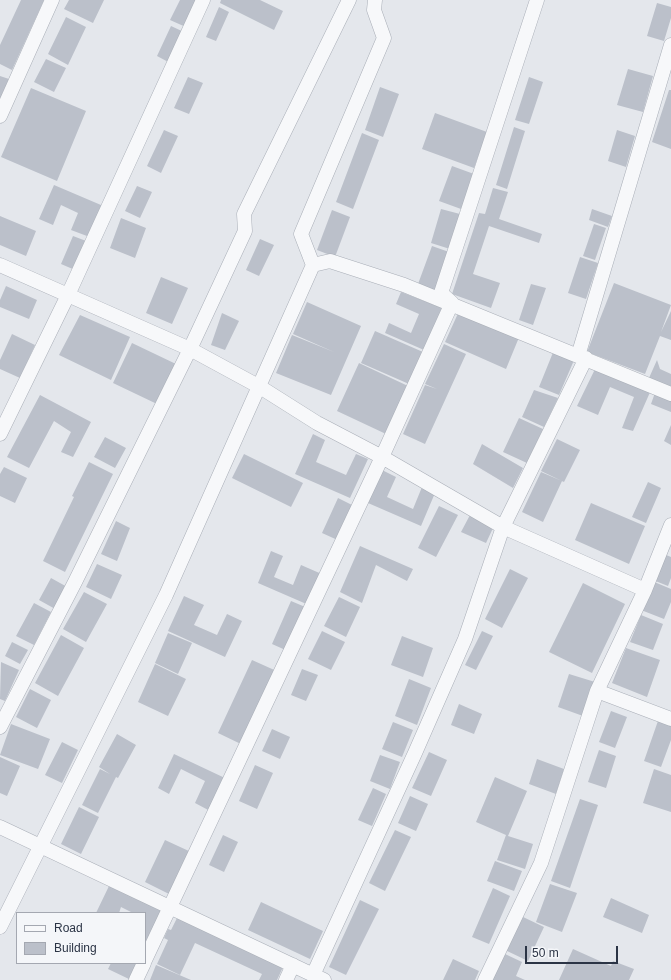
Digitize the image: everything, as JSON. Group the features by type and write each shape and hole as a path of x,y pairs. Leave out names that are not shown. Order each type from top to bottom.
{"street":[{"path":"0,116 52,0"},
{"path":"0,434 68,295 203,0"},
{"path":"0,727 75,582 190,349 245,231 244,214 349,0"},
{"path":"0,927 166,595 313,265 301,234 384,38 374,10 375,0"},
{"path":"452,303 441,293 537,0"},
{"path":"0,827 318,977 465,639 504,527 582,357 671,45"},
{"path":"313,265 330,261 404,285 452,303 671,394"},
{"path":"0,265 190,349 260,386 317,422 382,457 504,527 646,590"},
{"path":"146,958 382,457 452,303"},
{"path":"485,980 541,862 596,692 646,590 671,525"},
{"path":"596,692 671,719"},
{"path":"136,980 143,964"},
{"path":"286,980 293,965"}],"building":[{"path":"21,0 44,0 12,70 0,64 0,45"},
{"path":"69,0 104,0 93,23 64,9"},
{"path":"180,0 202,0 188,28 170,20"},
{"path":"221,0 260,0 283,11 274,30 220,3"},
{"path":"657,3 671,7 671,18 664,41 647,36"},
{"path":"219,7 229,12 216,41 206,37"},
{"path":"66,17 86,27 68,65 48,54"},
{"path":"171,26 186,33 172,64 157,56"},
{"path":"46,59 66,68 54,92 34,82"},
{"path":"628,69 653,76 643,112 617,105"},
{"path":"0,76 9,79 0,99"},
{"path":"188,77 203,83 189,114 174,108"},
{"path":"529,77 543,82 529,124 515,120"},
{"path":"380,87 399,94 383,137 365,130"},
{"path":"31,88 86,111 57,181 1,157"},
{"path":"669,90 671,90 671,149 652,142"},
{"path":"435,113 487,132 474,168 422,149"},
{"path":"514,127 525,131 507,189 496,185"},
{"path":"164,130 178,136 161,173 147,166"},
{"path":"617,130 635,136 626,167 608,161"},
{"path":"362,133 379,140 353,209 336,202"},
{"path":"452,166 474,174 461,209 439,201"},
{"path":"54,185 108,208 95,239 71,230 78,213 61,205 53,225 39,219"},
{"path":"137,186 152,192 140,218 125,211"},
{"path":"493,188 508,192 499,219 542,234 539,243 489,226 473,274 500,283 491,308 452,294 479,213 485,214"},
{"path":"441,209 460,214 450,249 431,243"},
{"path":"592,209 612,216 608,227 589,220"},
{"path":"332,210 350,217 335,257 317,250"},
{"path":"0,216 36,231 26,256 0,245"},
{"path":"121,218 146,228 135,258 110,248"},
{"path":"594,224 606,228 595,260 583,256"},
{"path":"73,236 94,244 82,273 61,264"},
{"path":"260,239 274,245 259,276 246,270"},
{"path":"432,246 449,252 435,290 418,284"},
{"path":"580,257 598,263 586,299 568,293"},
{"path":"161,277 188,288 172,324 146,313"},
{"path":"614,283 671,305 661,332 671,311 671,340 660,336 645,374 587,352"},
{"path":"531,284 546,288 533,325 519,320"},
{"path":"6,286 37,300 29,319 0,307 0,300"},
{"path":"401,292 442,308 424,350 385,333 389,323 411,333 419,314 396,304"},
{"path":"307,302 361,326 331,395 276,373 292,335 334,352 293,334"},
{"path":"460,309 520,335 506,369 445,342"},
{"path":"222,313 239,321 225,350 211,345"},
{"path":"80,315 130,337 111,380 59,355"},
{"path":"375,331 423,352 409,384 361,363"},
{"path":"12,334 35,345 20,378 0,369 0,360"},
{"path":"132,343 176,364 157,404 113,383"},
{"path":"444,344 466,354 425,444 403,434 425,385 437,389 425,384"},
{"path":"554,350 575,358 559,395 539,387"},
{"path":"657,360 660,369 671,374 671,388 649,378"},
{"path":"359,363 408,386 386,434 337,411"},
{"path":"597,365 651,390 633,431 622,428 634,397 610,387 598,415 577,406"},
{"path":"534,390 558,398 544,427 522,417"},
{"path":"656,390 671,397 671,412 651,404"},
{"path":"40,395 91,422 73,457 61,452 71,432 54,421 29,468 7,457"},
{"path":"519,418 543,429 527,463 503,452"},
{"path":"671,425 671,445 664,441"},
{"path":"313,434 325,440 316,462 346,475 356,454 368,459 350,498 295,474"},
{"path":"105,437 126,448 115,468 94,457"},
{"path":"557,439 580,450 564,482 541,471"},
{"path":"482,444 523,468 513,488 473,464"},
{"path":"244,454 303,483 291,507 232,478"},
{"path":"89,462 113,474 65,572 43,561"},
{"path":"4,467 27,478 15,503 0,496 0,474"},
{"path":"382,470 396,477 387,497 413,509 422,487 435,493 421,526 368,503"},
{"path":"541,472 562,481 543,522 522,512"},
{"path":"648,482 661,488 646,523 632,517"},
{"path":"338,498 358,508 342,542 322,533"},
{"path":"591,503 645,526 629,564 575,540"},
{"path":"439,506 458,515 436,557 418,548"},
{"path":"470,515 494,526 486,543 461,532"},
{"path":"116,521 130,528 117,561 101,554"},
{"path":"360,546 413,569 407,581 376,565 362,603 340,592"},
{"path":"271,551 283,556 274,577 293,585 301,565 324,575 311,606 258,583"},
{"path":"664,554 671,557 671,578 668,586 653,580"},
{"path":"97,564 122,575 111,599 86,587"},
{"path":"510,569 528,578 502,628 485,619"},
{"path":"51,578 69,588 57,610 39,600"},
{"path":"652,581 671,589 671,602 664,619 641,610"},
{"path":"583,583 625,604 592,673 549,652"},
{"path":"84,592 107,604 86,642 63,629"},
{"path":"184,596 204,605 194,625 217,635 227,614 242,621 225,657 168,631"},
{"path":"339,597 360,607 346,637 324,626"},
{"path":"291,601 310,609 290,652 272,644"},
{"path":"34,603 51,612 34,645 16,636"},
{"path":"641,615 663,624 653,650 630,642"},
{"path":"322,631 345,642 331,670 308,659"},
{"path":"482,631 493,636 476,670 465,665"},
{"path":"168,633 192,643 178,674 155,663"},
{"path":"61,635 84,648 58,696 35,683"},
{"path":"402,636 433,648 423,677 391,665"},
{"path":"12,642 28,650 20,664 5,656"},
{"path":"626,648 660,660 647,697 612,683"},
{"path":"252,660 281,673 245,746 218,733"},
{"path":"1,662 19,670 5,701 0,699"},
{"path":"155,664 186,679 168,716 138,702"},
{"path":"302,669 318,675 306,701 291,695"},
{"path":"569,674 595,682 583,716 558,707"},
{"path":"409,679 431,688 417,725 395,716"},
{"path":"30,689 51,700 37,728 16,717"},
{"path":"459,704 482,714 474,734 451,725"},
{"path":"611,711 627,717 615,748 599,742"},
{"path":"659,718 671,722 671,740 661,767 644,761"},
{"path":"393,722 413,730 402,757 382,749"},
{"path":"11,724 50,739 38,769 0,755"},
{"path":"272,729 290,737 280,759 262,751"},
{"path":"117,734 136,745 118,778 116,777 98,813 82,805 100,769 110,774 99,767"},
{"path":"62,742 78,750 62,783 45,775"},
{"path":"599,750 616,756 606,788 588,782"},
{"path":"429,752 447,760 431,796 412,788"},
{"path":"174,754 227,779 212,812 195,803 205,781 181,769 169,794 158,788"},
{"path":"380,755 400,762 390,789 370,781"},
{"path":"0,757 20,766 7,796 0,793"},
{"path":"537,759 564,769 556,794 529,784"},
{"path":"255,765 273,773 257,809 239,801"},
{"path":"654,769 671,775 671,812 643,803"},
{"path":"495,777 527,791 508,836 533,844 525,869 497,860 506,835 476,822"},
{"path":"373,788 386,794 372,826 358,820"},
{"path":"410,796 428,804 416,831 398,823"},
{"path":"580,799 598,805 570,888 551,881"},
{"path":"79,807 99,817 81,854 61,844"},
{"path":"395,830 411,837 385,891 369,883"},
{"path":"223,835 238,842 224,872 209,865"},
{"path":"165,840 191,852 171,895 145,882"},
{"path":"495,861 522,871 514,891 487,881"},
{"path":"550,884 577,893 562,932 536,922"},
{"path":"109,886 164,912 146,942 146,912 131,912 121,907 119,912 96,912"},
{"path":"493,888 510,896 489,944 472,937"},
{"path":"611,898 649,915 642,933 603,917"},
{"path":"360,900 379,909 346,975 329,967"},
{"path":"261,902 323,931 310,959 248,930"},
{"path":"521,916 544,927 528,961 505,950"},
{"path":"177,918 283,967 277,980 259,980 262,974 195,943 180,975 157,964 168,940 164,938 168,929 171,930"},
{"path":"573,949 611,966 613,961 634,969 629,980 559,980"},
{"path":"505,954 522,962 516,976 525,980 492,980"},
{"path":"453,959 479,971 475,980 443,980"},
{"path":"110,964 139,964 131,980 108,969"},
{"path":"156,965 191,980 150,980"}]}
